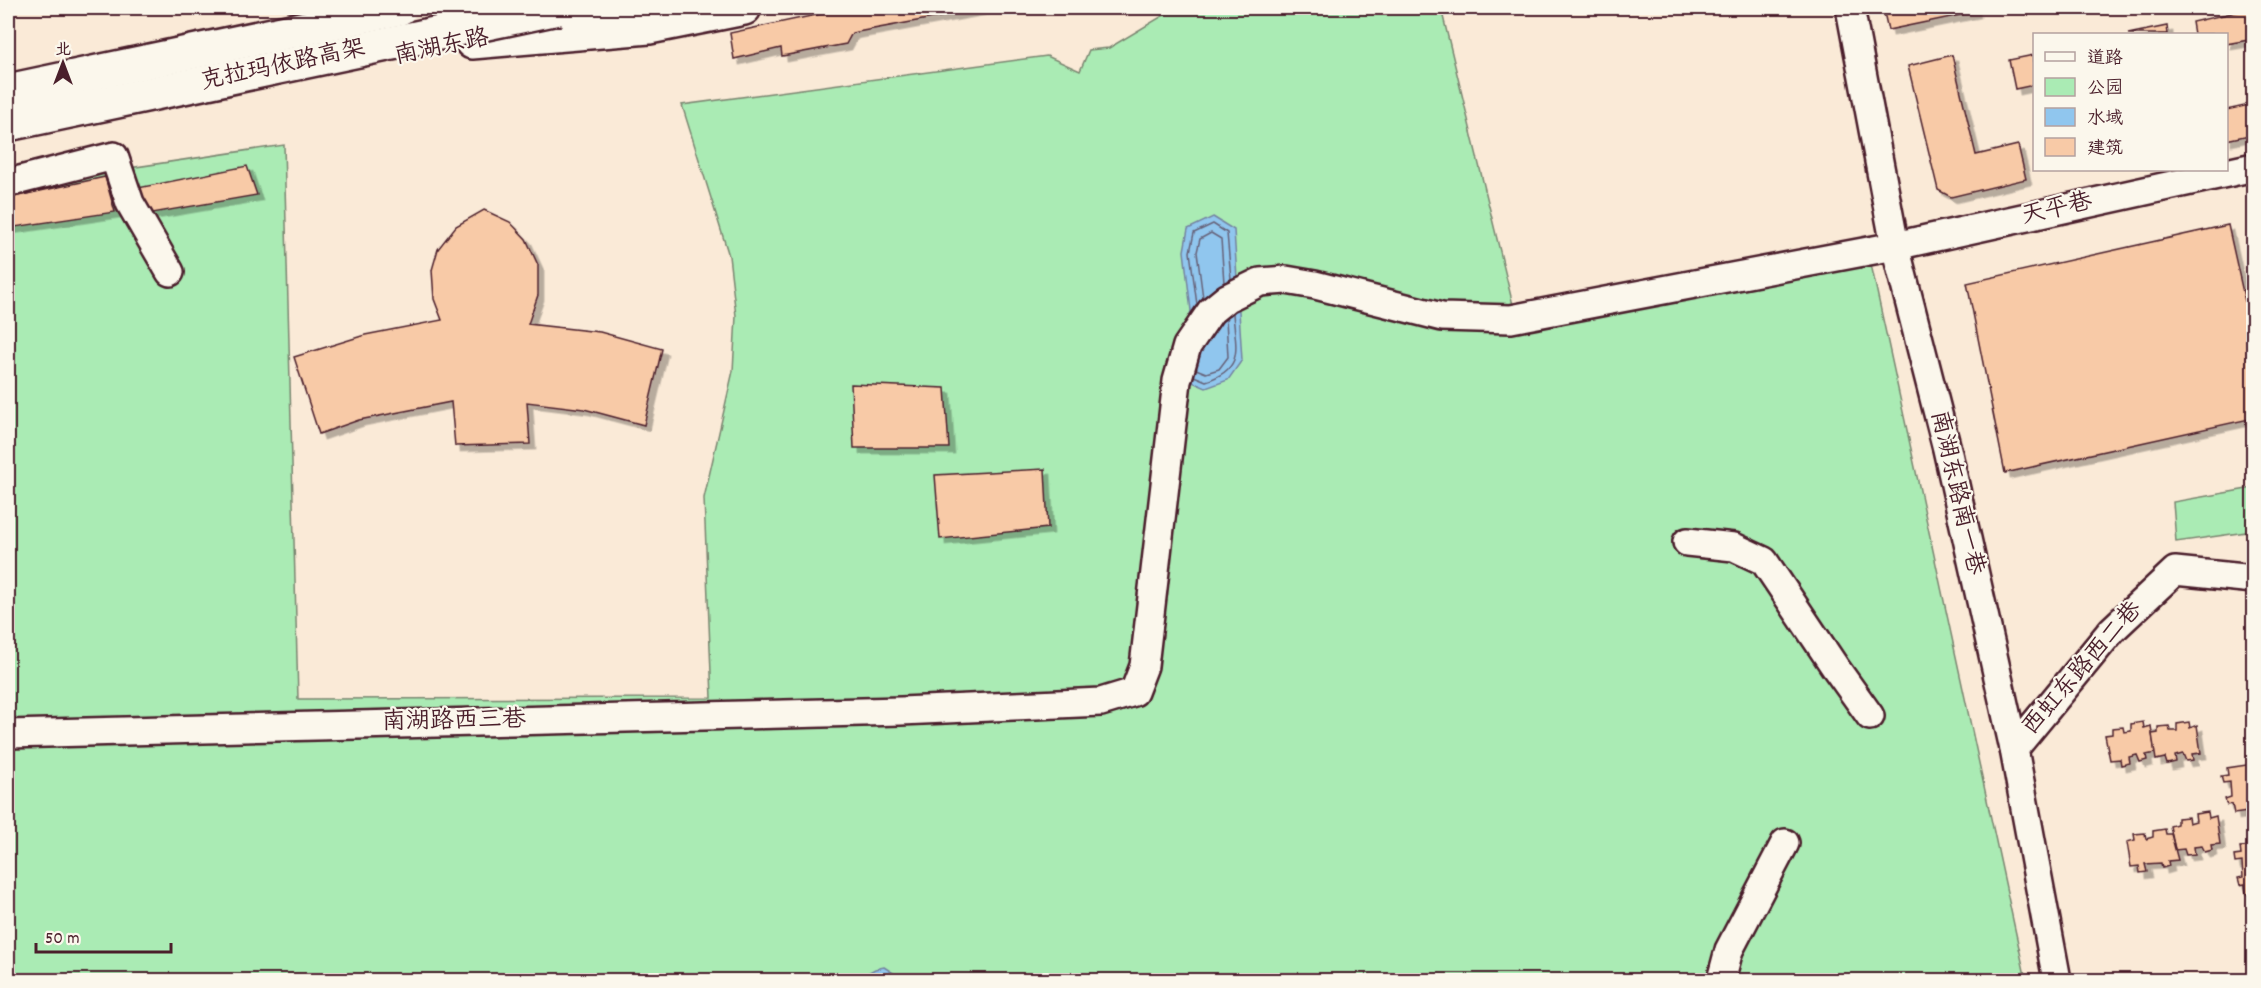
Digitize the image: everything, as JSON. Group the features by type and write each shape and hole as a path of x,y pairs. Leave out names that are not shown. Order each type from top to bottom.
{"main road":[{"path":"15,89 365,8"},
{"name":"克拉玛依路高架","path":"15,89 400,8"},
{"name":"克拉玛依路高架","path":"8,124 558,8"},
{"name":"南湖东路","path":"8,139 629,8"},
{"path":"472,42 649,27 744,8"}],"street":[{"path":"467,8 472,42"},
{"name":"南湖东路南一巷","path":"1850,8 1895,246 1947,449 2014,749 2057,981"},
{"path":"8,183 114,156 130,202 170,272"},
{"name":"天平巷","path":"901,711 1101,702 1134,692 1144,666 1177,381 1186,346 1210,311 1227,298 1260,282 1286,280 1316,285 1442,317 1511,319 1895,246 2253,166"},
{"path":"1687,542 1734,547 1764,561 1870,716"},
{"name":"西虹东路西二巷","path":"2014,749 2112,630 2175,571 2253,579"},
{"name":"南湖路西三巷","path":"8,734 901,711"},
{"path":"1721,981 1729,950 1785,843"}],"green space":[{"path":"1170,8 1441,8 1513,305 1866,241 2026,980 8,980 8,186 284,145 298,699 712,698 704,498 733,371 736,316 729,256 682,105 1047,56 1080,71 1089,50 1109,48 1171,11"},
{"path":"2253,488 2253,531 2176,542 2173,502"}],"water":[{"path":"1213,217 1234,230 1242,360 1228,380 1206,388 1183,378 1178,352 1191,311 1184,251 1188,229"},
{"path":"884,967 904,980 855,980 875,969"}],"building":[{"path":"849,8 987,8 852,33 846,44 782,56 781,48 734,59 730,33"},
{"path":"1883,8 1974,8 1975,12 1888,30"},
{"path":"2254,8 2254,39 2228,44 2228,33 2194,33 2192,22"},
{"path":"2167,26 2168,33 2133,33"},
{"path":"1952,55 1976,155 2018,145 2026,179 1951,197 1938,190 1908,66"},
{"path":"2033,55 2033,85 2015,89 2009,60"},
{"path":"2254,104 2254,134 2228,140 2228,110"},
{"path":"247,166 257,195 141,215 133,189"},
{"path":"105,177 115,212 8,228 8,198"},
{"path":"484,210 510,222 526,239 538,265 538,295 528,324 600,332 662,349 644,425 584,409 527,402 530,444 455,446 451,402 359,420 319,434 294,357 365,335 442,320 434,299 432,270 438,249 456,226"},
{"path":"2228,225 2254,342 2254,418 2005,473 1967,283"},
{"path":"851,384 945,388 949,448 854,448"},
{"path":"1045,469 1048,528 940,539 935,475"},
{"path":"2143,722 2144,728 2151,726 2155,753 2146,755 2147,760 2140,762 2137,755 2129,757 2130,763 2121,765 2120,759 2110,760 2105,735 2112,734 2112,728 2123,727 2124,732 2131,731 2131,724"},
{"path":"2189,722 2190,728 2197,725 2201,753 2192,754 2193,760 2186,761 2183,754 2175,756 2176,762 2167,764 2165,758 2156,760 2152,734 2158,733 2158,727 2169,726 2170,731 2177,731 2177,724"},
{"path":"2253,764 2254,811 2234,814 2232,804 2227,805 2225,799 2231,797 2230,782 2223,783 2221,776 2228,775 2227,768"},
{"path":"2208,812 2209,818 2216,816 2220,844 2211,845 2212,850 2205,852 2202,846 2194,847 2195,854 2186,855 2184,849 2175,850 2170,826 2177,824 2177,818 2188,817 2189,823 2196,821 2195,814"},
{"path":"2165,829 2166,834 2171,834 2178,860 2168,861 2169,866 2162,868 2161,863 2145,864 2147,872 2140,873 2139,866 2131,867 2127,842 2135,840 2134,834 2145,833 2146,839 2153,837 2153,831"},
{"path":"2254,846 2254,893 2246,894 2245,884 2240,885 2238,878 2243,877 2242,862 2235,863 2234,856 2241,855 2240,847"}]}
